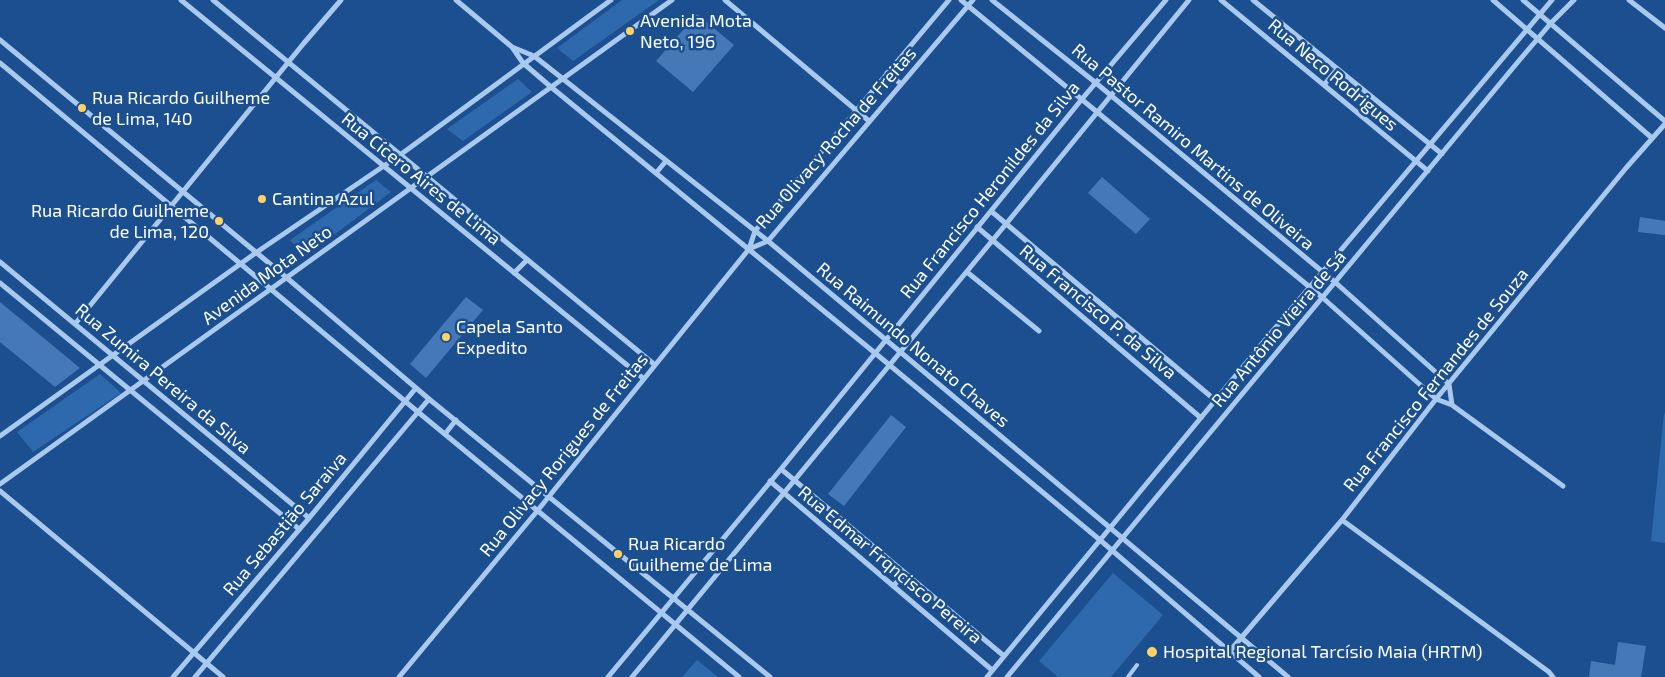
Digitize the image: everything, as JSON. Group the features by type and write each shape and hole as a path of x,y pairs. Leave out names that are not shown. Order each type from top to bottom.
{"street":[{"name":"Rua Cícero Aires de Lima","path":"181,0 644,379"},
{"name":"Rua Cícero Aires de Lima","path":"213,0 655,366"},
{"path":"75,324 288,62 341,0"},
{"name":"Rua Raimundo Nonato Chaves","path":"456,0 512,47 523,63 550,87 1100,540 1259,677"},
{"name":"Avenida Mota Neto","path":"0,436 256,252 400,155 611,0"},
{"name":"Avenida Mota Neto","path":"0,484 672,0"},
{"path":"724,0 869,121"},
{"name":"Rua Olivacy Rocha de Freitas","path":"749,249 755,231 949,0"},
{"name":"Rua Pastor Ramiro Martins de Oliveira","path":"961,0 1310,286 1436,399 1452,406 1563,486"},
{"name":"Rua Olivacy Rocha de Freitas","path":"749,249 768,241 972,0"},
{"name":"Rua Pastor Ramiro Martins de Oliveira","path":"992,0 1096,83 1336,283 1449,384"},
{"name":"Rua Francisco Heronildes da Silva","path":"608,677 781,469 1082,99 1166,0"},
{"name":"Rua Francisco Heronildes da Silva","path":"632,677 890,366 1189,0"},
{"name":"Rua Neco Rodrigues","path":"1221,0 1428,171"},
{"name":"Rua Neco Rodrigues","path":"1253,0 1442,154"},
{"path":"1493,0 1652,138"},
{"path":"1523,0 1665,122"},
{"name":"Rua Antônio Vieira de Sá","path":"987,677 1310,286 1552,0"},
{"name":"Rua Antônio Vieira de Sá","path":"1008,677 1551,23 1574,0"},
{"path":"1629,0 1665,28"},
{"path":"0,40 256,252 429,399 770,677"},
{"name":"Rua Raimundo Nonato Chaves","path":"512,47 534,56 768,241 1288,677"},
{"path":"0,63 739,677"},
{"path":"1324,85 1337,69"},
{"path":"887,73 900,84"},
{"name":"Rua Francisco Fernandes de Souza","path":"1229,652 1342,520 1436,399 1665,122"},
{"path":"656,173 666,161"},
{"name":"Rua Francisco P. da Silva","path":"991,211 1215,400"},
{"name":"Rua Francisco P. da Silva","path":"977,228 1201,418"},
{"name":"Rua Olivacy Rorigues de Freitas","path":"399,677 538,510 749,249"},
{"path":"514,273 527,260"},
{"name":"Rua Zumira Pereira da Silva","path":"0,262 309,518"},
{"path":"967,272 1039,331"},
{"name":"Rua Zumira Pereira da Silva","path":"0,283 299,529"},
{"path":"1449,384 1452,406"},
{"name":"Rua Sebastião Saraiva","path":"173,677 309,518 416,388"},
{"name":"Rua Sebastião Saraiva","path":"195,677 429,399"},
{"path":"445,434 456,420"},
{"name":"Rua Edmar Frqncisco Pereira","path":"781,469 1004,656"},
{"name":"Rua Edmar Frqncisco Pereira","path":"770,481 992,670"},
{"path":"0,491 223,677"},
{"path":"1342,520 1541,666 1553,677"},
{"path":"894,586 905,574"}],"lane":[{"path":"1128,677 1137,665"}],"shaded area":[{"path":"622,0 659,0 573,61 557,48"},
{"path":"518,79 532,92 463,141 447,129"},
{"path":"376,180 391,192 306,256 290,240"},
{"path":"100,374 121,393 33,452 17,432"},
{"path":"1665,414 1665,543 1651,541"},
{"path":"1113,573 1163,615 1111,677 1058,677 1039,661"},
{"path":"697,660 718,677 682,677"}],"building":[{"path":"697,14 734,45 693,92 656,61"},
{"path":"1102,177 1150,219 1136,234 1088,193"},
{"path":"1640,217 1665,221 1665,235 1638,232"},
{"name":"Capela Santo Expedito","path":"466,297 483,310 426,378 410,364"},
{"path":"0,302 80,368 55,387 0,342"},
{"path":"891,415 906,427 844,506 828,494"},
{"path":"1618,642 1646,646 1641,677 1589,677 1591,661 1615,665"}],"place":[{"name":"Avenida Mota Neto, 196","path":"630,31"},
{"name":"Rua Ricardo Guilheme de Lima, 140","path":"82,108"},
{"name":"Cantina Azul","path":"262,199"},
{"name":"Rua Ricardo Guilheme de Lima, 120","path":"219,221"},
{"name":"Capela Santo Expedito","path":"446,337"},
{"name":"Rua Ricardo Guilheme de Lima","path":"618,554"},
{"name":"Hospital Regional Tarcísio Maia (HRTM)","path":"1152,652"}]}
